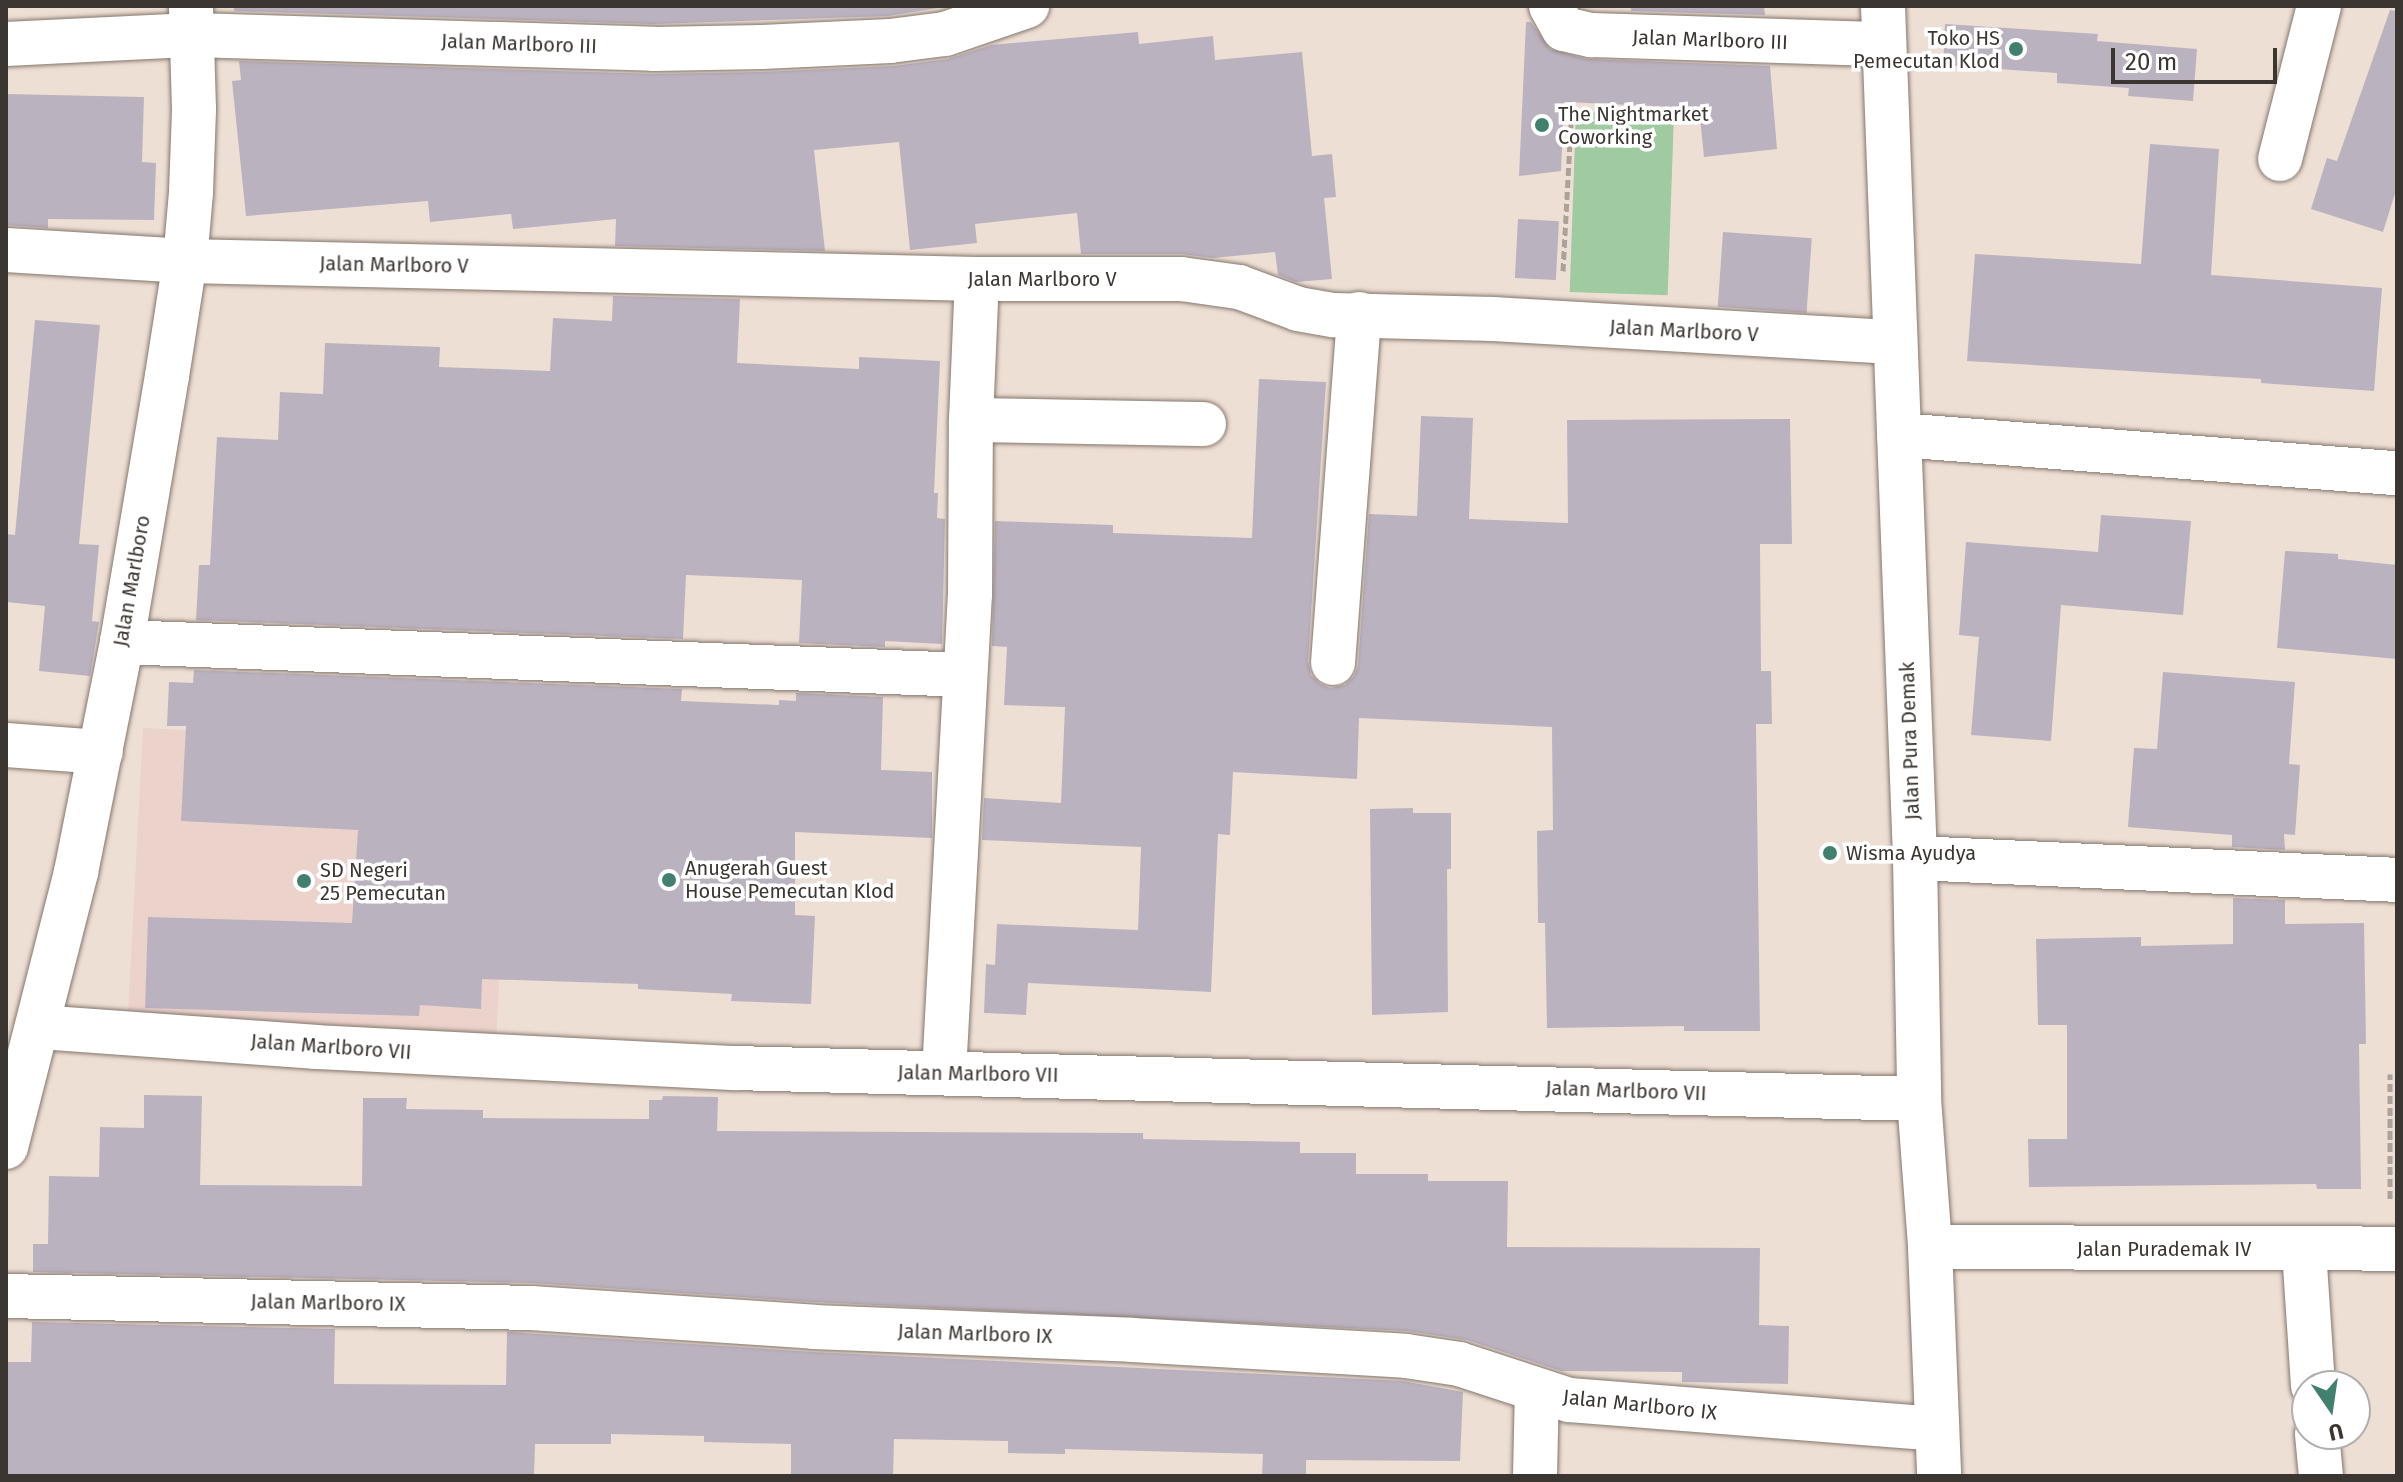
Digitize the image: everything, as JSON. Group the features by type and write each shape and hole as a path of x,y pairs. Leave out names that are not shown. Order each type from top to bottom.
{"street":[{"name":"Jalan Marlboro III","path":"6,44 192,21 654,49 762,47 890,41 945,34 1027,6"},
{"name":"Jalan Marlboro III","path":"1551,6 1564,29 1591,35 1884,25"},
{"path":"2280,159 2319,6"},
{"name":"Jalan Marlboro","path":"6,1147 17,1069 38,1027 101,752 185,261 194,109 192,21"},
{"name":"Jalan Pura Demak","path":"1884,25 1893,342 1915,858 1919,1099 1930,1247 1939,1476"},
{"name":"Jalan Marlboro V","path":"6,250 185,261 977,279 1212,281 1298,309 1333,315 1893,342"},
{"path":"944,1073 970,582 971,420 977,279"},
{"path":"1333,663 1359,314"},
{"path":"971,420 1204,424"},
{"path":"1899,435 2397,473"},
{"path":"122,642 965,675"},
{"path":"6,745 101,752"},
{"path":"1915,858 2397,880"},
{"name":"Jalan Marlboro VII","path":"38,1027 548,1060 1919,1099"},
{"name":"Jalan Purademak IV","path":"1930,1247 2394,1248"},
{"path":"2304,1250 2312,1370"},
{"name":"Jalan Marlboro IX","path":"6,1296 531,1308 814,1327 1277,1347 1459,1364 1569,1400 1608,1405 1937,1429"},
{"path":"1535,1476 1537,1391"},
{"path":"2319,1450 2321,1476"}],"path":[{"path":"1560,324 1572,107"},
{"path":"2390,1074 2394,1248"}],"shaded area":[{"name":"SD Negeri 25 Pemecutan","path":"143,728 511,747 496,1041 128,1022"}],"green space":[{"path":"1576,112 1674,115 1668,295 1570,292"}],"building":[{"path":"234,6 950,6 888,16 654,24 234,11"},
{"path":"1631,6 1764,6 1765,15 1631,11"},
{"path":"2390,10 2397,11 2397,187 2383,232 2311,209 2327,158 2337,161"},
{"path":"1526,22 1531,22 1550,49 1586,59 1770,66 1777,149 1704,157 1699,108 1564,102 1561,171 1519,176"},
{"path":"1945,24 2098,34 2097,41 2197,49 2193,101 2128,96 2129,88 2057,83 2057,73 1943,65"},
{"path":"1138,32 1139,44 1213,36 1215,60 1302,52 1312,156 1332,154 1336,197 1324,198 1332,279 1296,282 1278,275 1275,252 1213,258 1181,254 1081,254 1077,213 975,224 977,243 910,250 899,142 814,150 825,251 615,246 616,219 513,229 511,214 430,222 428,201 246,216 232,81 241,80 239,61 653,74 763,72 893,66 948,59 991,45"},
{"path":"6,94 144,97 142,162 156,163 154,220 48,219 48,228 6,225"},
{"path":"2150,144 2219,149 2211,275 2382,288 2374,391 2261,383 2261,379 1967,361 1975,254 2141,264"},
{"path":"1518,219 1559,221 1556,280 1515,278"},
{"path":"1723,232 1812,238 1807,313 1718,307"},
{"path":"613,296 740,299 737,363 859,369 859,357 940,361 934,493 938,493 937,518 945,519 942,644 885,641 885,647 799,643 802,580 686,575 683,639 196,620 199,565 210,565 217,437 278,440 280,392 323,394 325,343 440,347 439,367 550,371 553,318 612,321"},
{"path":"35,320 100,325 79,544 99,545 92,621 99,622 90,676 39,671 45,606 6,602 6,534 15,535"},
{"path":"1259,379 1326,382 1308,661 1311,675 1330,688 1345,685 1358,666 1369,514 1417,516 1421,416 1473,418 1469,519 1568,523 1567,420 1790,419 1792,544 1760,544 1761,671 1771,671 1772,724 1756,724 1760,1031 1684,1031 1684,1026 1547,1028 1545,923 1538,923 1537,831 1553,830 1552,727 1359,718 1357,779 1233,772 1230,835 1218,834 1211,992 1028,983 1026,1015 984,1013 986,964 995,965 997,924 1138,930 1141,847 982,840 984,798 1061,803 1065,707 1004,705 1007,647 992,646 995,521 1113,525 1113,533 1252,538"},
{"path":"2101,515 2191,521 2183,615 2061,605 2051,741 1971,735 1979,637 1959,635 1966,542 2098,552"},
{"path":"2285,551 2338,554 2338,559 2397,565 2397,659 2277,648"},
{"path":"194,670 682,689 681,701 779,705 779,700 796,701 796,693 883,697 881,770 932,772 932,838 795,832 795,915 815,916 811,1004 731,1001 732,994 638,989 638,984 482,979 481,1009 420,1005 419,1016 145,1008 148,917 352,923 358,830 181,821 186,726 167,726 169,682 193,683"},
{"path":"2163,672 2295,682 2289,764 2300,765 2295,835 2284,834 2285,850 2232,847 2232,835 2128,827 2134,748 2157,749"},
{"path":"1413,808 1413,813 1451,813 1451,869 1447,869 1448,1012 1372,1015 1370,809"},
{"path":"2233,898 2285,900 2285,924 2364,923 2366,1044 2359,1044 2361,1189 2317,1189 2316,1184 2029,1187 2028,1139 2067,1139 2067,1025 2038,1025 2036,939 2141,937 2141,946 2233,944"},
{"path":"144,1095 202,1096 200,1185 362,1186 363,1098 407,1098 406,1109 483,1110 483,1118 649,1119 649,1100 662,1100 663,1096 718,1097 717,1131 1143,1133 1143,1139 1300,1142 1300,1153 1356,1153 1356,1174 1428,1174 1428,1181 1508,1181 1507,1247 1760,1248 1759,1325 1789,1326 1788,1384 1682,1382 1682,1372 1561,1371 1467,1340 1407,1331 815,1302 532,1283 33,1272 33,1244 48,1244 49,1176 99,1177 100,1127 144,1128"},
{"path":"32,1322 335,1329 334,1384 506,1385 507,1332 813,1352 1403,1381 1463,1392 1460,1461 1306,1460 1306,1476 1262,1476 1263,1454 1065,1449 1065,1454 1008,1453 1008,1441 894,1439 893,1476 791,1476 791,1444 704,1442 704,1436 611,1434 611,1444 535,1444 534,1476 6,1476 8,1362 31,1362"}],"place":[{"name":"Toko HS Pemecutan Klod","path":"2016,49"},
{"name":"The Nightmarket Coworking","path":"1542,125"},
{"name":"Wisma Ayudya","path":"1830,853"},
{"name":"Anugerah Guest House Pemecutan Klod","path":"669,880"},
{"name":"SD Negeri 25 Pemecutan","path":"304,881"}]}
